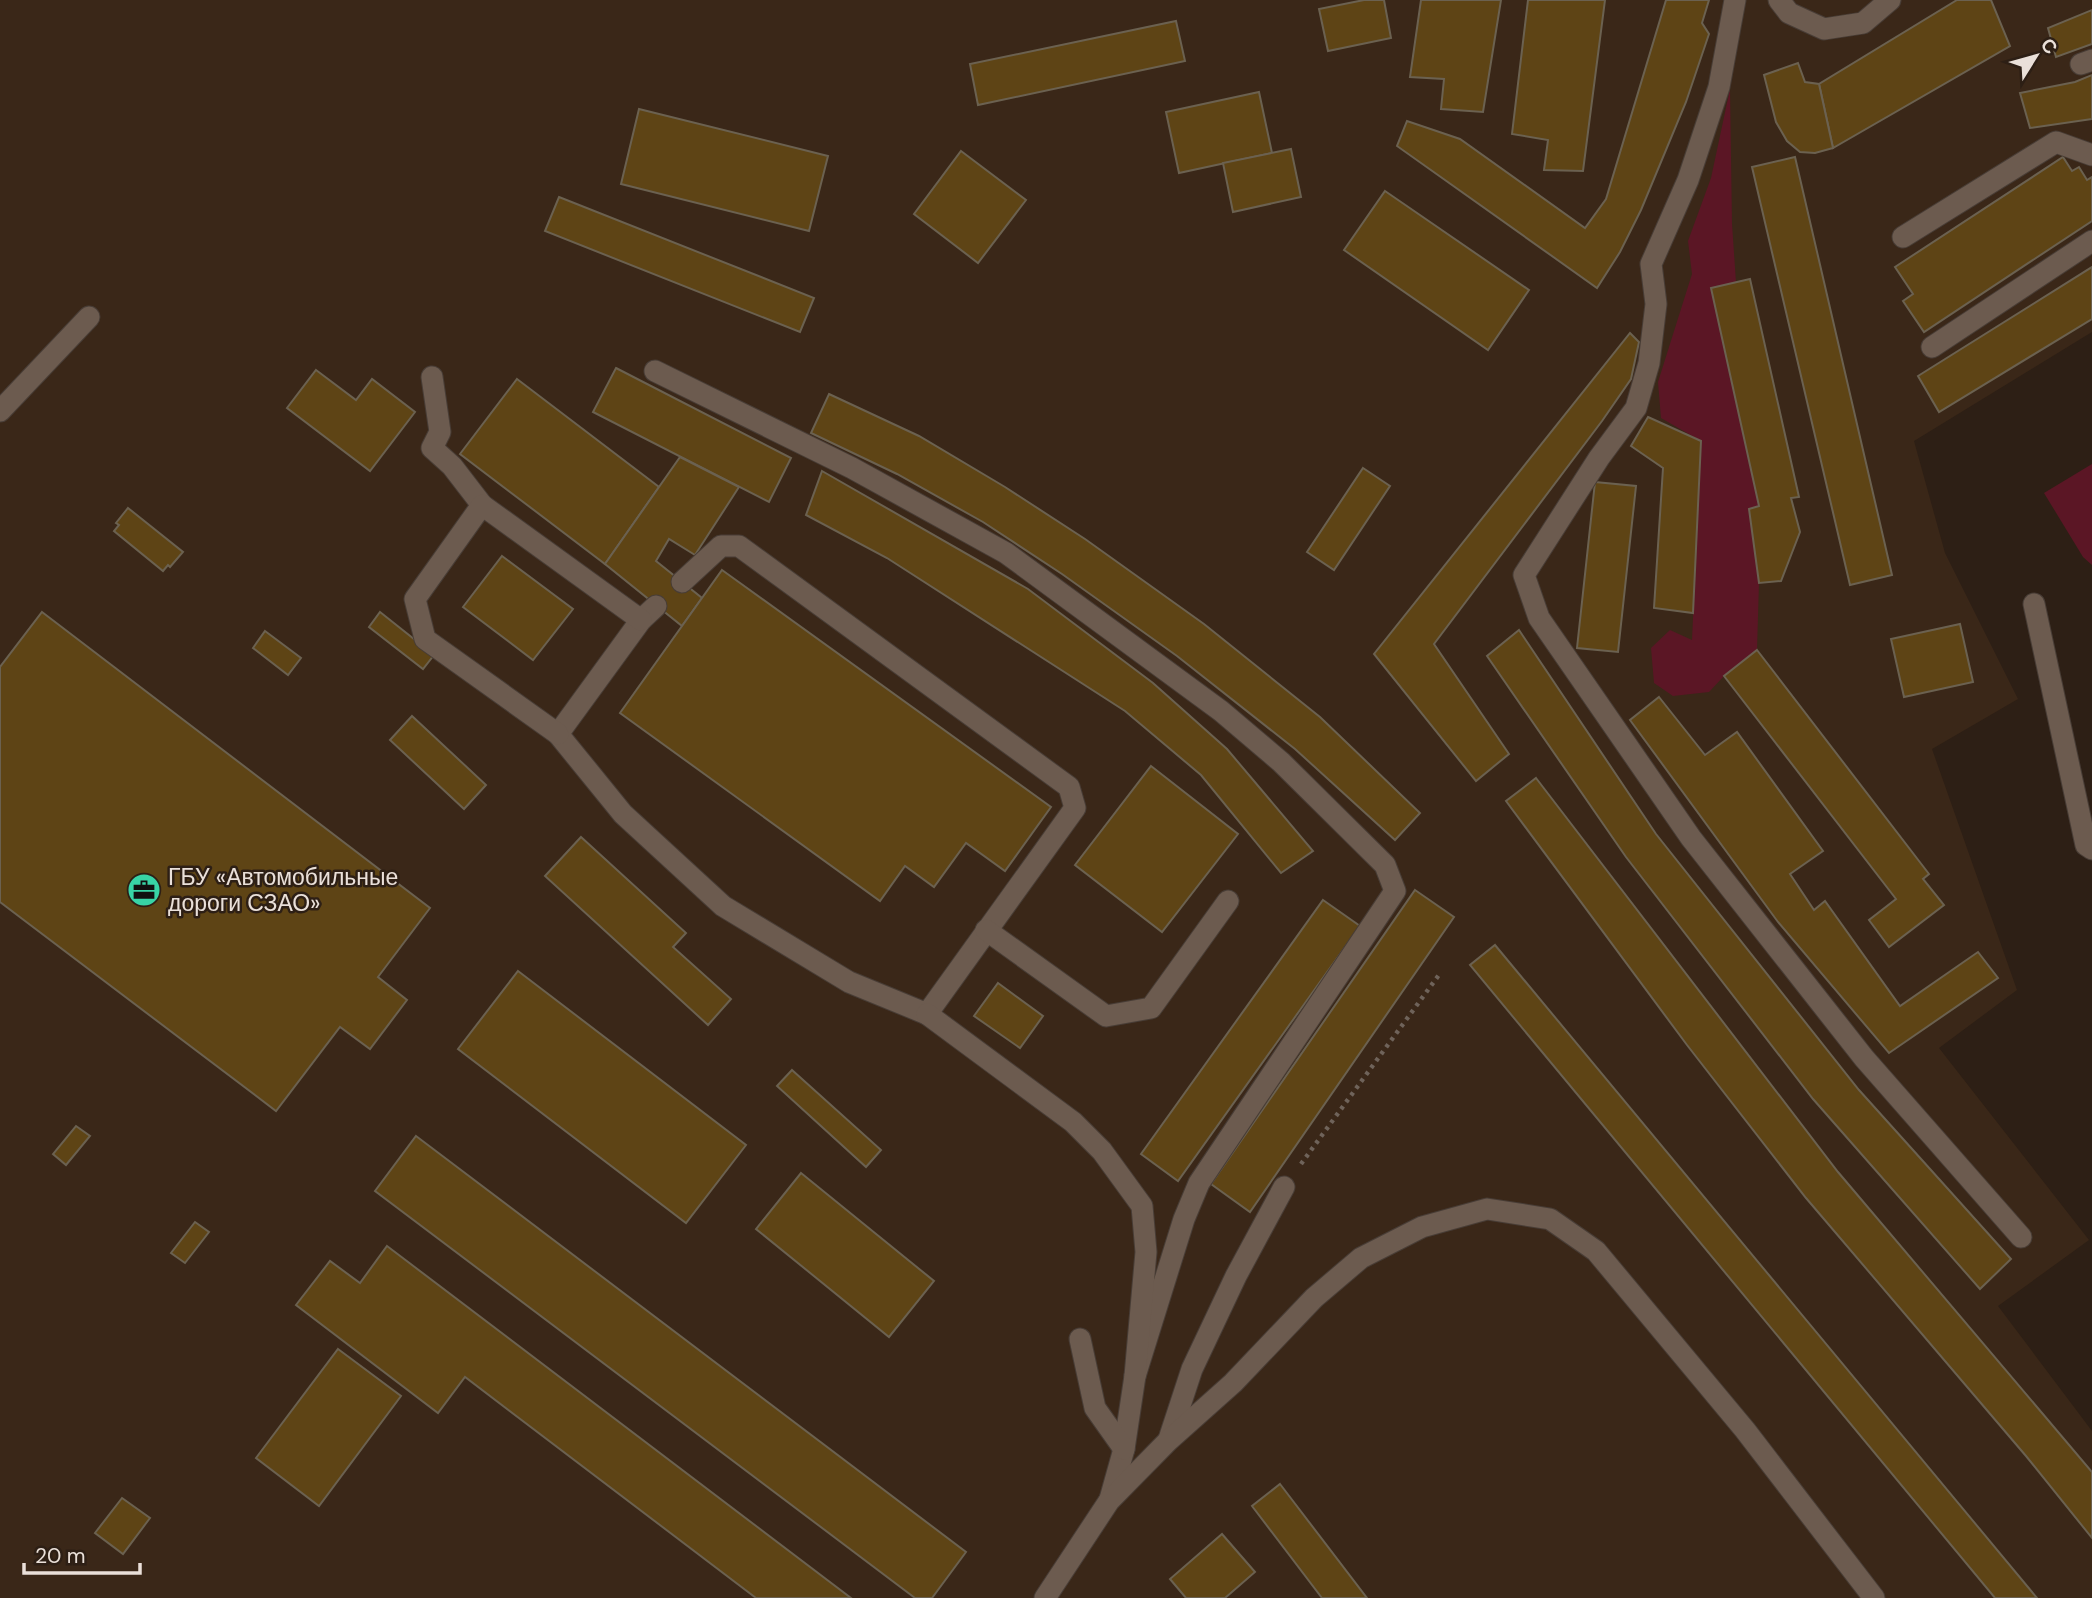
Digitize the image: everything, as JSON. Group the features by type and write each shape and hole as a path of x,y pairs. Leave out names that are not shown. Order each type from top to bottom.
{"lane":[{"path":"1735,0 1719,87 1688,180 1651,264 1656,304 1648,363 1636,408 1599,458 1524,575 1539,618 1691,838 1864,1058 2021,1237"},
{"path":"1779,0 1789,13 1824,29 1863,23 1891,0"},
{"path":"1903,237 2056,142 2092,155"},
{"path":"1932,347 2092,241"},
{"path":"0,411 89,317"},
{"path":"655,371 852,468 1006,553 1221,711 1280,762 1385,865 1395,891 1199,1183 1184,1219 1135,1376"},
{"path":"432,377 440,432 432,448 452,466 482,505 649,613 558,734"},
{"path":"482,505 415,599 425,639 558,734 622,814 723,906 849,982 927,1014 1073,1122 1102,1151 1142,1206 1146,1252 1135,1376 1124,1449 1109,1501"},
{"path":"682,582 721,546 739,546 1069,788 1075,808 927,1014"},
{"path":"2034,604 2086,845 2092,849"},
{"path":"986,930 1106,1016 1151,1009 1228,901"},
{"path":"1168,1441 1192,1369 1236,1276 1284,1187"},
{"path":"1045,1598 1109,1501 1168,1441 1233,1383 1314,1298 1361,1258 1422,1227 1487,1209 1550,1219 1596,1251 1745,1430 1874,1598"},
{"path":"1080,1339 1095,1408 1124,1449"}],"path":[{"path":"1284,1187 1441,972"}],"shaded area":[{"path":"0,0 2092,0 2092,332 1914,441 1945,553 2018,699 1932,749 2017,990 1939,1048 2089,1240 1998,1306 2092,1431 2092,1598 0,1598"},
{"path":"1730,89 1732,224 1736,282 1711,288 1759,506 1749,509 1759,583 1757,650 1724,676 1709,692 1673,696 1654,683 1651,648 1670,630 1692,640 1701,441 1661,418 1658,382 1692,274 1688,241 1711,178"},
{"path":"2092,464 2092,565 2083,557 2044,493"}],"building":[{"path":"1364,0 1384,0 1391,38 1328,51 1319,9"},
{"path":"1421,0 1501,0 1483,112 1441,109 1444,79 1410,77"},
{"path":"1528,0 1605,0 1583,171 1544,170 1548,140 1512,134"},
{"path":"1666,0 1709,0 1702,23 1709,34 1686,102 1641,210 1620,252 1597,288 1397,146 1407,121 1460,139 1585,228 1606,199"},
{"path":"1957,0 1991,0 2010,46 1833,148 1819,84"},
{"path":"2092,10 2092,44 2056,57 2048,28"},
{"path":"1176,21 1185,61 978,105 970,64"},
{"path":"1798,63 1805,82 1819,84 1833,148 1815,153 1800,152 1787,141 1776,122 1764,75"},
{"path":"2092,75 2092,119 2030,128 2020,93 2075,82"},
{"path":"1259,92 1272,153 1179,173 1166,112"},
{"path":"639,109 828,156 809,231 621,184"},
{"path":"1291,149 1301,197 1233,212 1223,163"},
{"path":"961,151 1026,200 978,263 914,214"},
{"path":"1795,157 1892,575 1850,585 1752,167"},
{"path":"2063,157 2072,171 2079,167 2087,180 2092,177 2092,221 1924,332 1903,301 1913,294 1895,267"},
{"path":"1385,191 1529,290 1488,350 1344,250"},
{"path":"559,197 814,298 800,332 545,231"},
{"path":"2092,267 2092,319 1939,412 1918,376"},
{"path":"1750,279 1799,497 1791,498 1800,532 1781,581 1759,583 1749,509 1759,506 1711,288"},
{"path":"1630,333 1639,342 1631,379 1434,644 1509,754 1476,781 1374,654"},
{"path":"616,368 791,458 769,502 593,412"},
{"path":"316,370 356,400 372,379 415,412 370,471 287,408"},
{"path":"517,379 659,487 605,564 460,454"},
{"path":"829,394 919,436 1085,539 1204,624 1320,717 1420,813 1395,840 1295,749 1177,656 1062,574 983,522 897,474 811,433"},
{"path":"1648,417 1701,441 1693,613 1654,608 1663,468 1631,446"},
{"path":"680,457 739,487 695,555 669,539 656,561 702,598 682,626 605,564"},
{"path":"1363,468 1390,486 1334,570 1307,552"},
{"path":"822,471 1028,589 1153,683 1227,749 1313,851 1281,873 1201,775 1125,711 887,558 806,515"},
{"path":"1595,482 1636,486 1618,652 1577,648"},
{"path":"128,508 183,552 170,567 168,565 163,571 114,531 119,525 116,523"},
{"path":"502,556 573,609 533,660 463,607"},
{"path":"722,570 1051,807 1005,871 966,843 934,887 905,866 880,901 620,713"},
{"path":"42,612 430,908 378,977 407,1000 370,1049 340,1027 276,1111 0,902 0,667"},
{"path":"380,612 434,655 423,669 369,627"},
{"path":"1960,624 1973,682 1904,697 1891,639"},
{"path":"1519,630 1656,834 1859,1090 2011,1259 1980,1289 1813,1099 1626,857 1487,656"},
{"path":"265,631 301,658 288,675 253,648"},
{"path":"1757,650 1929,874 1923,879 1944,905 1889,947 1869,920 1896,899 1724,676"},
{"path":"1659,697 1705,755 1737,732 1823,851 1790,874 1814,910 1825,901 1900,1006 1978,952 1998,978 1889,1053 1778,922 1630,720"},
{"path":"412,716 486,785 464,809 390,740"},
{"path":"1151,766 1238,834 1162,932 1075,865"},
{"path":"1536,778 1838,1172 2092,1472 2092,1538 2026,1456 1806,1198 1687,1045 1506,801"},
{"path":"581,837 686,933 673,947 731,999 708,1025 545,876"},
{"path":"1415,890 1454,917 1250,1212 1211,1184"},
{"path":"1323,900 1360,926 1178,1181 1141,1154"},
{"path":"1495,945 2037,1598 1995,1598 1470,965"},
{"path":"518,971 746,1145 686,1223 458,1049"},
{"path":"998,983 1043,1016 1020,1048 974,1016"},
{"path":"792,1070 881,1150 866,1167 777,1086"},
{"path":"76,1126 90,1136 66,1165 53,1154"},
{"path":"416,1136 966,1552 932,1598 915,1598 375,1191"},
{"path":"801,1173 934,1281 889,1337 756,1229"},
{"path":"195,1222 209,1232 185,1263 171,1253"},
{"path":"387,1246 851,1598 756,1598 465,1377 438,1413 296,1305 330,1261 360,1283"},
{"path":"338,1349 401,1396 319,1506 256,1458"},
{"path":"1280,1484 1367,1598 1322,1598 1252,1506"},
{"path":"122,1498 150,1518 123,1554 95,1533"},
{"path":"1222,1534 1255,1572 1225,1598 1186,1598 1170,1579"}],"place":[{"name":"ГБУ «Автомобильные дороги СЗАО»","path":"144,890"}]}
